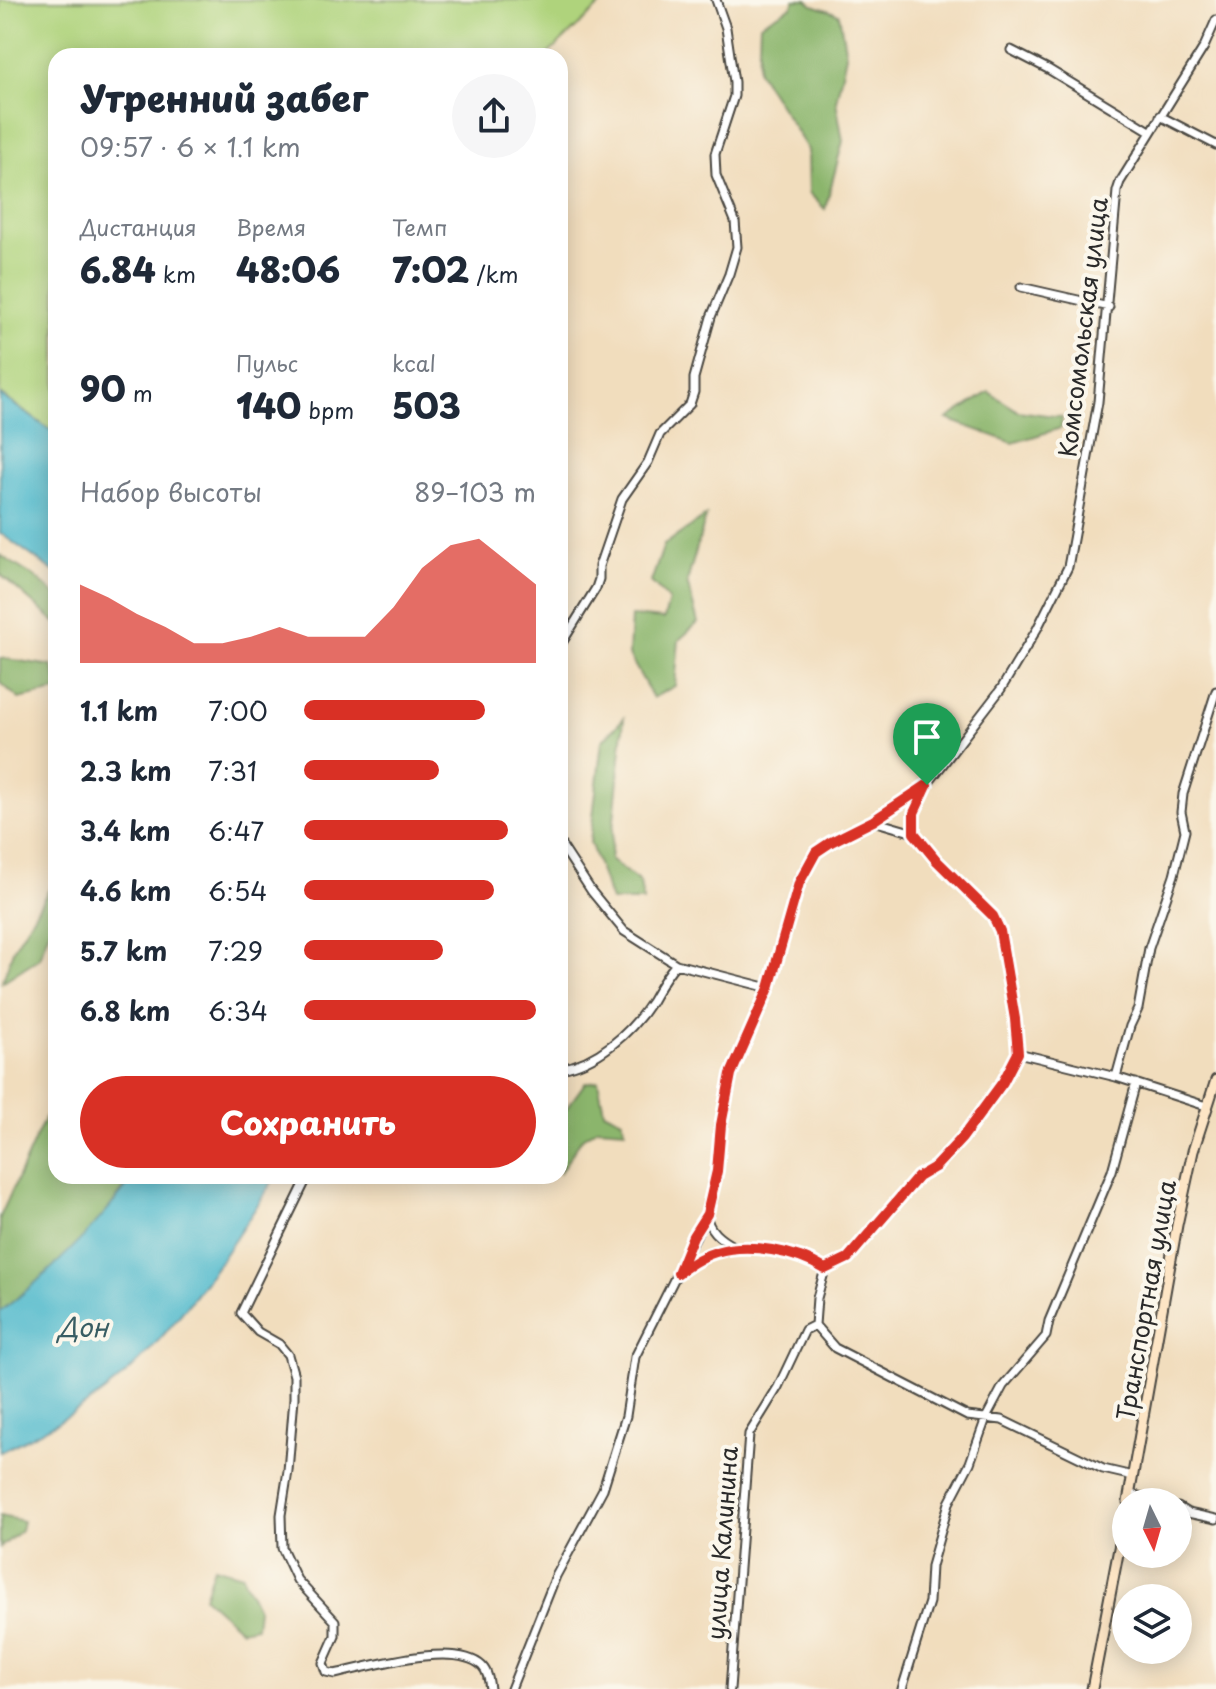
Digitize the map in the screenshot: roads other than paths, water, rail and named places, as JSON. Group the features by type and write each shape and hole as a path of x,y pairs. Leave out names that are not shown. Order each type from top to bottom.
{"main road":[{"name":"Транспортная улица","path":"1131,1488 1177,1225 1193,1151 1216,1080"},
{"path":"1092,1689 1115,1568"}],"street":[{"path":"568,633 596,588 599,566 622,499 648,462 660,434 690,404 711,317 737,247 735,221 716,175 715,154 734,96 734,82 726,28 716,0"},
{"name":"Комсомольская улица","path":"927,785 1001,689 1037,629 1068,567 1098,402 1109,307 1117,191 1150,131 1204,47 1216,20"},
{"path":"1204,47 1216,50"},
{"path":"1011,50 1150,131"},
{"path":"1160,116 1216,145"},
{"path":"1021,287 1109,307"},
{"path":"1116,1077 1138,1009 1149,948 1174,875 1185,831 1181,812 1183,794 1216,691"},
{"path":"737,1248 715,1232 707,1221 717,1171 721,1125 731,1074 769,988 799,883 816,852 873,821 927,785"},
{"path":"914,833 914,813 927,785"},
{"path":"873,821 914,833 937,861 993,916 1000,931 1018,1053 1003,1082 962,1138 935,1167 918,1177 848,1258 825,1269 817,1298 815,1325 835,1348 967,1416 1002,1420 1103,1469 1133,1476"},
{"path":"568,855 592,892 624,931 676,964 769,988"},
{"path":"568,1067 607,1048 630,1029 676,964"},
{"path":"1018,1053 1116,1077 1206,1106"},
{"path":"902,1689 929,1602 931,1566 949,1503 1003,1386 1046,1336 1049,1321 1112,1171 1136,1083"},
{"path":"304,1184 241,1313 258,1332 279,1344 288,1355 294,1376 280,1535 289,1566 297,1580 335,1621 335,1636 323,1663 326,1672 335,1674 439,1655 461,1657 481,1665 489,1678 490,1689"},
{"path":"511,1689 556,1576 603,1489 626,1416 635,1357 678,1273 693,1236 707,1214"},
{"path":"678,1273 700,1258 737,1248 809,1259 825,1269"},
{"name":"улица Калинина","path":"730,1689 749,1434 778,1387 805,1330 815,1325"},
{"path":"1192,1514 1216,1519"}],"water":[{"path":"0,395 48,428 48,567 0,533"},
{"name":"Дон","path":"129,1184 271,1184 208,1278 169,1329 129,1371 84,1406 0,1452 0,1312 72,1248"}]}
